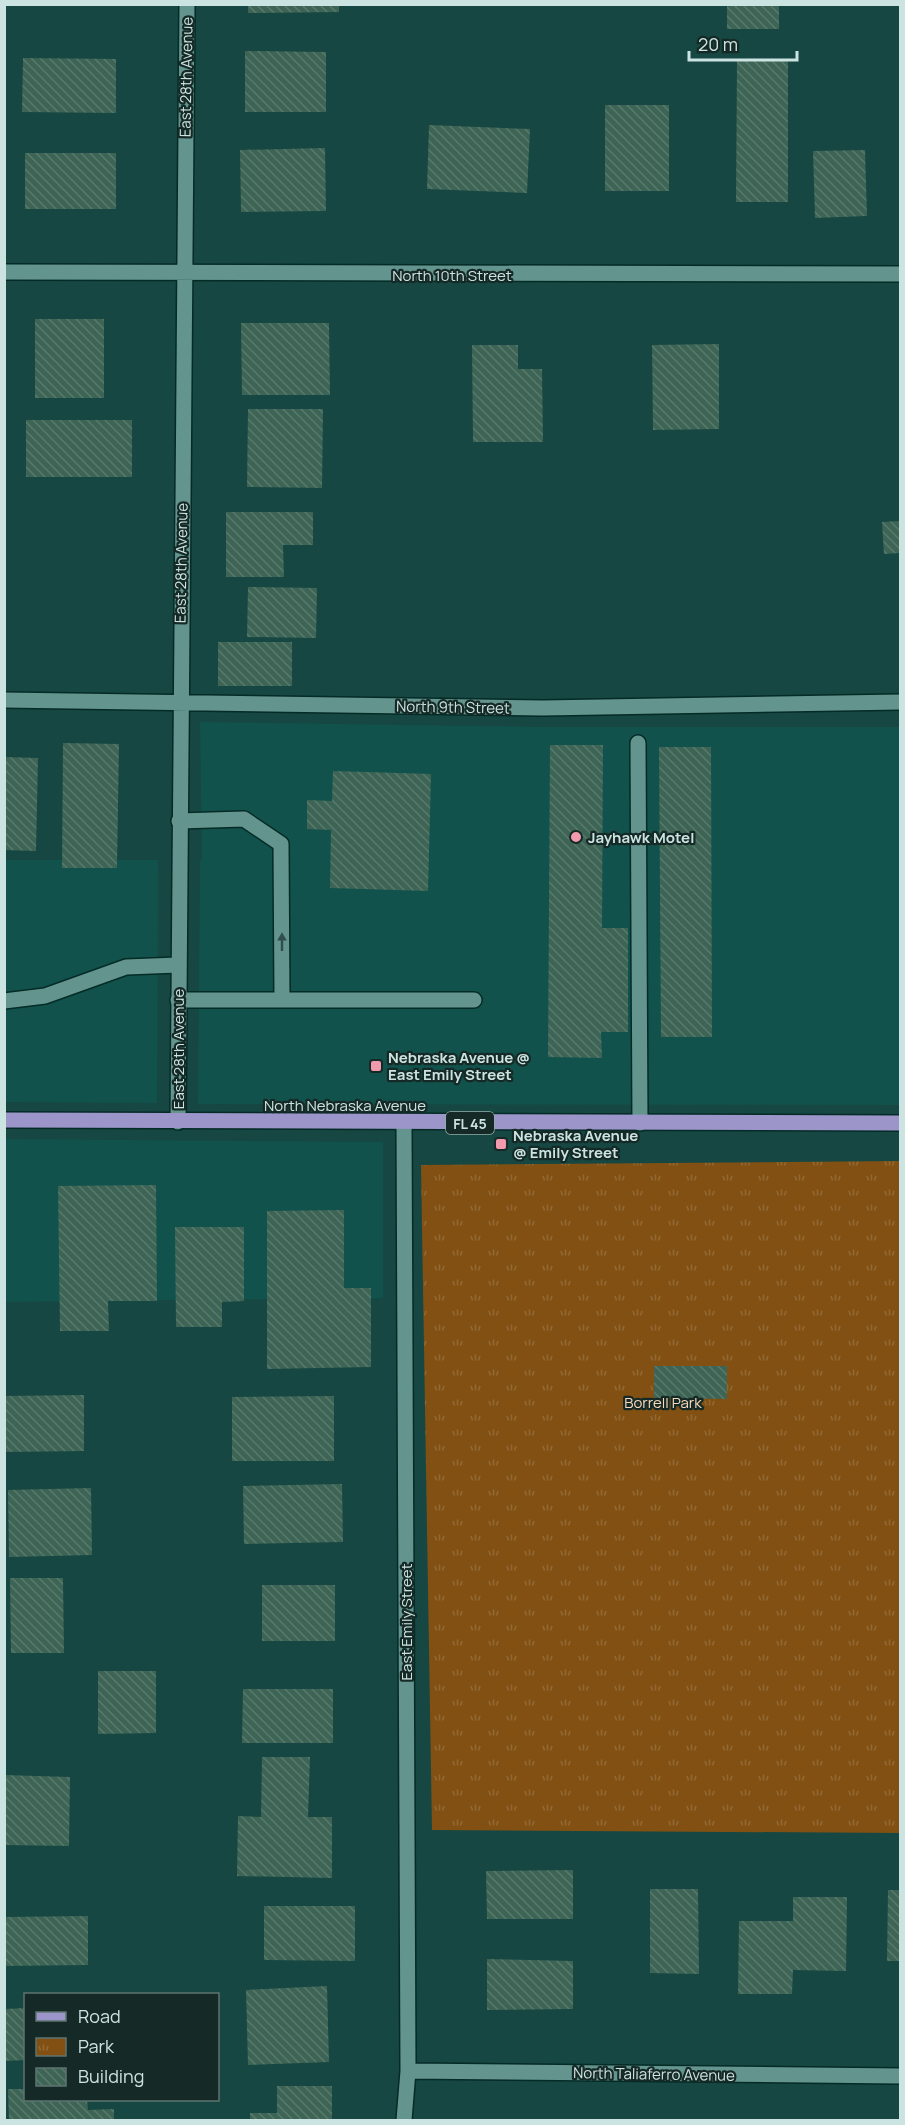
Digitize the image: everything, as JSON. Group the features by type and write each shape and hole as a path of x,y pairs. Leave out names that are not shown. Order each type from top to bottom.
{"main road":[{"name":"North Nebraska Avenue","path":"4,1120 900,1123"}],"street":[{"name":"East 28th Avenue","path":"178,1122 179,703 187,4"},
{"name":"North 10th Street","path":"4,272 183,275 900,274"},
{"name":"North 9th Street","path":"4,700 543,708 900,702"},
{"path":"638,743 640,1123"},
{"path":"179,821 244,819 281,844 282,1000"},
{"path":"4,1001 45,996 126,967 178,965"},
{"path":"178,1000 474,1000"},
{"name":"East Emily Street","path":"404,1123 408,2071 404,2121"},
{"name":"North Taliaferro Avenue","path":"408,2071 900,2076"}],"shaded area":[{"path":"200,722 543,727 900,727 900,1105 198,1104 200,860 202,860"},
{"path":"5,860 158,860 157,1103 5,1102"},
{"path":"4,1139 383,1142 383,1298 5,1302"}],"green space":[{"name":"Borrell Park","path":"900,1161 900,1833 432,1830 421,1165"}],"building":[{"path":"248,4 339,4 339,12 248,13"},
{"path":"727,4 779,4 779,29 727,29"},
{"path":"245,51 326,52 326,112 245,112"},
{"path":"23,58 116,59 116,113 22,112"},
{"path":"737,59 788,59 788,202 736,202"},
{"path":"605,105 669,105 669,191 605,191"},
{"path":"429,125 530,129 527,193 427,189"},
{"path":"325,148 326,211 241,212 240,150"},
{"path":"865,150 867,216 815,218 813,151"},
{"path":"25,153 116,153 116,209 25,209"},
{"path":"35,319 104,319 104,398 35,398"},
{"path":"241,323 329,323 330,395 242,395"},
{"path":"719,344 719,429 653,430 652,345"},
{"path":"472,345 518,345 518,369 542,369 543,442 473,442"},
{"path":"248,409 323,409 322,488 247,487"},
{"path":"26,420 132,420 132,477 26,477"},
{"path":"226,512 313,512 313,545 283,545 284,577 226,577"},
{"path":"900,521 900,553 884,554 882,522"},
{"path":"248,587 317,588 316,638 247,637"},
{"path":"218,642 292,642 292,686 218,686"},
{"path":"63,743 119,744 117,868 62,868"},
{"name":"Jayhawk Motel","path":"550,745 603,745 602,928 628,928 628,1032 601,1032 602,1058 548,1057"},
{"path":"659,747 711,747 712,1037 661,1037"},
{"path":"4,757 38,758 36,851 4,850"},
{"path":"333,771 431,774 428,891 330,888 331,830 307,829 307,800 332,801"},
{"path":"156,1185 157,1301 108,1301 109,1331 60,1331 58,1186"},
{"path":"344,1210 344,1288 371,1288 371,1367 267,1369 267,1211"},
{"path":"175,1227 244,1227 244,1301 222,1302 222,1327 176,1327"},
{"path":"654,1366 727,1366 727,1399 654,1398"},
{"path":"84,1395 84,1451 4,1452 4,1396"},
{"path":"334,1396 334,1461 232,1461 232,1397"},
{"path":"342,1484 343,1542 244,1544 243,1486"},
{"path":"91,1488 92,1555 9,1557 8,1490"},
{"path":"10,1578 63,1578 64,1653 11,1653"},
{"path":"262,1585 335,1585 335,1641 262,1641"},
{"path":"98,1671 156,1671 156,1733 98,1734"},
{"path":"243,1689 333,1689 333,1743 242,1743"},
{"path":"262,1757 310,1757 308,1817 332,1817 332,1878 237,1876 238,1816 261,1817"},
{"path":"4,1775 70,1777 69,1846 4,1845"},
{"path":"573,1870 573,1919 487,1919 486,1871"},
{"path":"650,1889 698,1889 699,1974 650,1973"},
{"path":"888,1890 900,1890 900,1961 887,1961"},
{"path":"793,1897 847,1897 846,1971 793,1970 792,1994 738,1994 739,1921 793,1921"},
{"path":"264,1906 355,1906 355,1961 264,1960"},
{"path":"88,1916 88,1965 4,1966 4,1917"},
{"path":"487,1959 573,1961 573,2009 487,2010"},
{"path":"327,1986 329,2062 248,2065 246,1990"},
{"path":"24,2008 24,2060 4,2061 4,2009"},
{"path":"277,2086 332,2086 332,2120 250,2120 250,2113 277,2113"},
{"path":"8,2089 24,2089 24,2101 87,2101 88,2110 114,2109 114,2120 9,2120"}],"place":[{"name":"Jayhawk Motel","path":"576,837"},
{"name":"Nebraska Avenue @ East Emily Street","path":"376,1066"},
{"name":"Nebraska Avenue @ Emily Street","path":"501,1144"}]}
